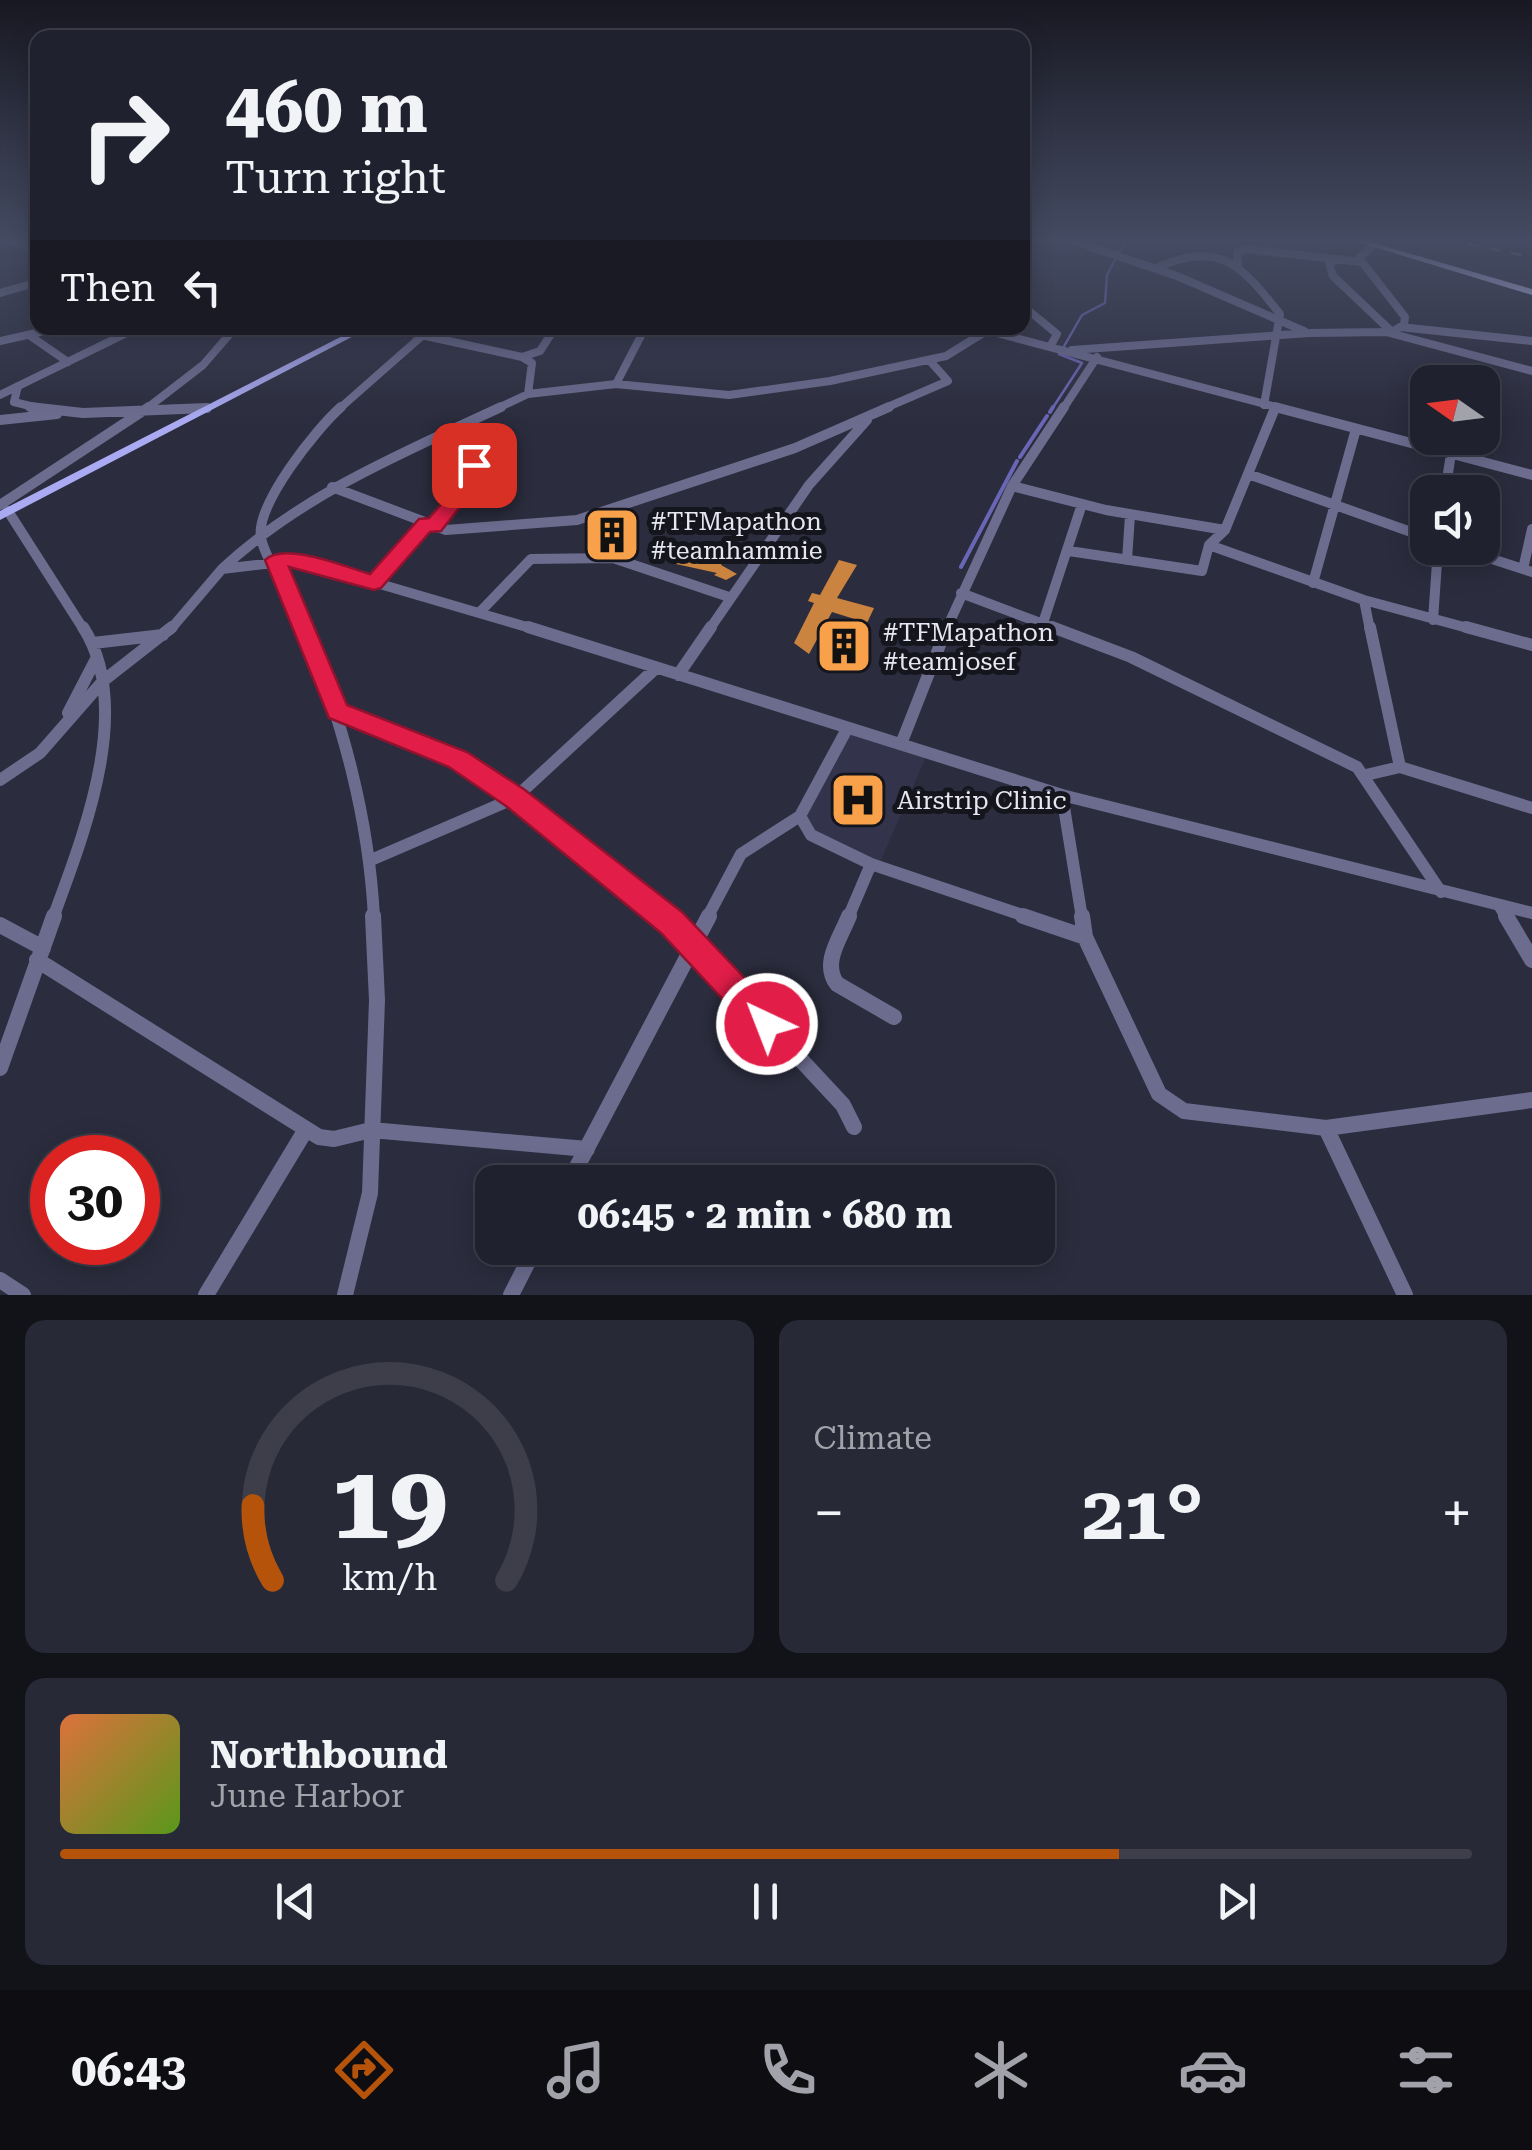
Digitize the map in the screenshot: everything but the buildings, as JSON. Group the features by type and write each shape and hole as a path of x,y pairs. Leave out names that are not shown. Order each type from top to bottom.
{"main road":[{"path":"3,511 348,335"}],"street":[{"path":"1230,300 1309,333"},
{"path":"1068,551 1195,572 1204,566 1210,546 1225,530 1248,474 1269,406 1280,314 1269,300"},
{"path":"1360,300 1392,330 1532,371"},
{"path":"1366,306 1396,302 1405,317 1392,330"},
{"path":"1030,312 1057,334 1050,347"},
{"path":"1066,351 1104,345 1392,330 1532,341"},
{"path":"0,341 28,335 68,362"},
{"path":"0,395 123,335"},
{"path":"0,1068 97,786 105,738 104,680 93,642 3,511 81,449 153,407 218,352 231,335"},
{"path":"344,1295 365,1228 370,1193 377,1000 371,860 338,711 276,560 261,537 266,506 323,423 424,335"},
{"path":"438,335 532,363 528,394"},
{"path":"522,357 540,351 550,335"},
{"path":"616,384 641,335"},
{"path":"0,780 40,753 104,680 165,634 222,568 261,537 332,487 528,394 616,384 729,395 930,361 962,349 977,335"},
{"path":"1005,335 1410,443"},
{"path":"901,744 961,593 1012,486 1104,345"},
{"path":"332,487 430,525 459,531 595,516 742,468 948,380 930,361"},
{"path":"18,386 14,402 76,412"},
{"path":"0,420 153,407 208,408"},
{"path":"678,674 808,485 873,414"},
{"path":"374,582 468,484 474,462 455,429"},
{"path":"1313,583 1356,429"},
{"path":"1455,455 1532,475"},
{"path":"1248,474 1410,531"},
{"path":"1012,486 1130,515 1225,530"},
{"path":"1043,623 1082,504"},
{"path":"1127,560 1130,515"},
{"path":"1500,561 1528,570 1532,529"},
{"path":"1210,546 1364,600 1532,645"},
{"path":"480,612 532,559 613,558 729,596"},
{"path":"222,568 298,560 480,612 1062,795 1532,913"},
{"path":"1433,620 1437,565"},
{"path":"961,593 1131,657 1346,760 1366,776 1441,892"},
{"path":"1364,600 1400,768"},
{"path":"93,642 165,634"},
{"path":"65,722 98,656"},
{"path":"371,860 515,798 656,668"},
{"path":"338,711 458,759 515,798 672,922 843,1106 854,1127"},
{"path":"578,1165 742,854 800,816 847,729"},
{"path":"1366,776 1400,768 1532,808"},
{"path":"1062,795 1085,936 1154,1086 1167,1101 1184,1111 1326,1128 1532,1100"},
{"path":"800,816 811,835 870,864 1085,936"},
{"path":"870,864 829,965 831,976 894,1017"},
{"path":"1499,905 1532,960"},
{"path":"0,924 305,1131 334,1139 371,1130 586,1148"},
{"path":"1326,1128 1405,1295"},
{"path":"206,1295 305,1131"},
{"path":"511,1295 527,1265"},
{"path":"0,1280 23,1295"}],"shaded area":[{"name":"Airstrip Clinic","path":"847,729 928,752 878,867 811,835 800,816"}],"waterway":[{"path":"1063,348 1082,315 1105,300"},
{"path":"1052,409 1082,363 1059,354"},
{"path":"1050,412 1053,407"},
{"path":"1020,457 1047,416"},
{"path":"961,567 1017,461"}],"place":[{"name":"#TFMapathon #teamhammie","path":"612,535"},
{"name":"#TFMapathon #teamjosef","path":"844,646"},
{"name":"Airstrip Clinic","path":"858,800"}],"route":[{"path":"474,465 468,484 434,526 426,524 374,582 298,560 276,560 338,711 472,766 672,922 767,1024"}]}
